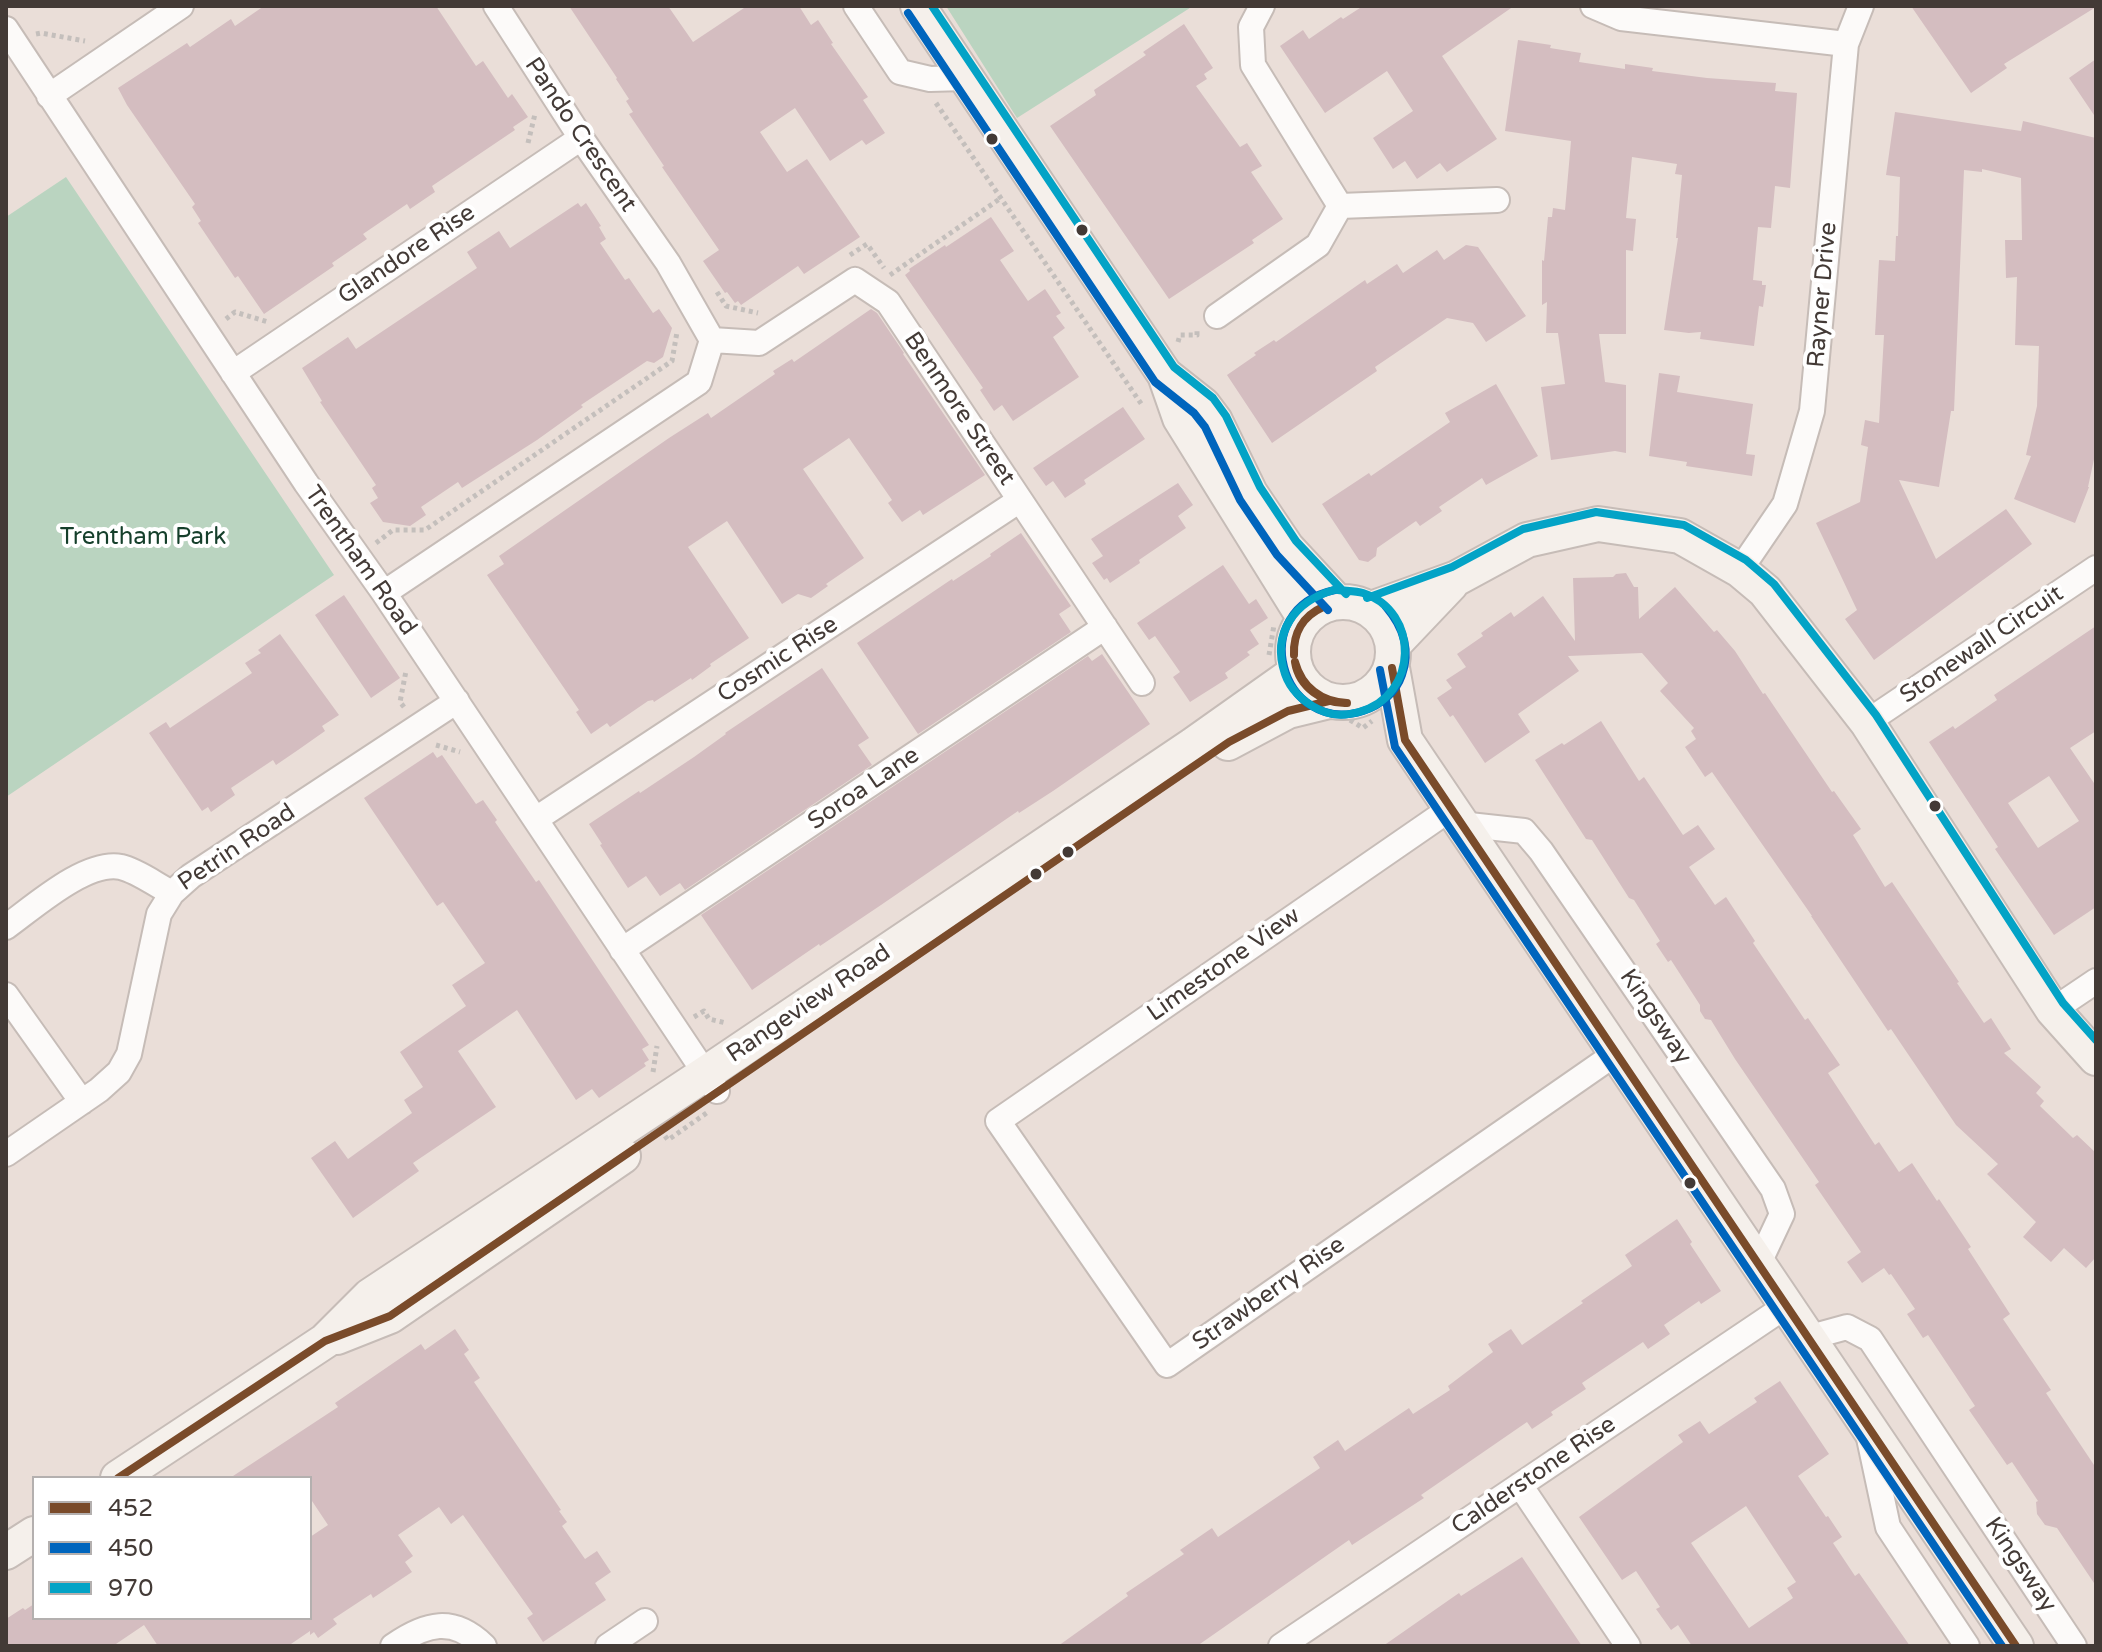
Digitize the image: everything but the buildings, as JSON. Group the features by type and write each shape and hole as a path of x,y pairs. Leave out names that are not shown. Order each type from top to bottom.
{"street":[{"path":"49,96 181,6"},
{"name":"Pando Crescent","path":"496,6 581,138 668,263 695,311"},
{"path":"856,6 900,72 930,79 965,78"},
{"path":"918,6 1165,375 1180,418 1305,619"},
{"path":"1262,6 1251,27 1253,65 1340,206"},
{"path":"1593,6 1621,18 1846,44"},
{"name":"Rayner Drive","path":"1740,570 1785,504 1812,411 1846,44 1861,6"},
{"name":"Trentham Road","path":"10,34 306,483 457,701 711,1083"},
{"name":"Glandore Rise","path":"233,373 581,138"},
{"path":"1340,206 1497,200"},
{"path":"1217,316 1318,245 1340,206"},
{"name":"Benmore Street","path":"712,340 759,343 855,280 888,302 1142,683"},
{"path":"384,593 699,382 712,340 695,311"},
{"path":"1165,375 1203,405 1215,421 1250,493 1287,548 1337,602"},
{"name":"Cosmic Rise","path":"536,819 1020,500"},
{"path":"1371,609 1457,578 1527,540 1598,524 1680,536 1740,570 1765,591 1867,722 2053,1010 2096,1058"},
{"name":"Stonewall Circuit","path":"1867,722 2096,568"},
{"path":"1393,656 1387,625 1371,609 1351,602 1337,602 1320,607 1305,619 1295,638 1293,659 1296,672 1309,690 1338,702 1370,696 1383,685 1393,656 1457,578"},
{"name":"Soroa Lane","path":"622,950 1105,627"},
{"name":"Kingsway","path":"1393,656 1405,740 2016,1646"},
{"name":"Rangeview Road","path":"1090,826 1193,745 1296,672"},
{"name":"Petrin Road","path":"6,1154 99,1090 119,1072 129,1054 159,914 172,893 191,876 457,701"},
{"name":"Kingsway","path":"1338,702 1405,740"},
{"name":"Rangeview Road","path":"121,1476 325,1341 370,1296 711,1083 1090,826 1229,742 1288,711 1338,702"},
{"name":"Kingsway","path":"1455,816 1524,831 1541,851 1773,1189 1782,1214 1758,1265"},
{"name":"Limestone View","path":"998,1121 1455,816"},
{"path":"6,927 79,875 101,867 121,867 172,893"},
{"path":"2053,1010 2096,981"},
{"path":"6,995 82,1102"},
{"name":"Strawberry Rise","path":"998,1121 1167,1365 1615,1054"},
{"name":"Calderstone Rise","path":"1281,1646 1786,1306"},
{"name":"Kingsway","path":"1807,1338 1847,1327 1870,1339 2074,1646"},
{"name":"Kingsway","path":"1866,1424 1888,1527 1967,1646"},
{"path":"1520,1485 1628,1646"},
{"path":"608,1646 645,1621"},
{"path":"393,1646 408,1635 428,1627 449,1626 471,1634 484,1646"}],"path":[{"path":"10,34 41,33 87,41"},
{"path":"930,79 933,99 1001,198"},
{"path":"527,148 537,106 553,96"},
{"path":"358,556 393,530 425,530 672,361 679,324 718,294"},
{"path":"207,333 235,312 271,322"}],"green space":[{"path":"946,6 1193,6 1017,118"},
{"name":"Trentham Park","path":"66,177 334,575 6,797 6,217"}],"transit line":[{"name":"970","path":"932,6 1174,367 1213,398 1226,416 1260,487 1296,541 1346,594"},
{"name":"450","path":"908,13 1155,382 1194,413 1205,427 1240,500 1277,555 1328,610"},
{"name":"970","path":"1367,598 1452,567 1523,529 1596,512 1684,525 1746,560 1774,584 1876,715 2063,1003 2096,1040"},
{"name":"970","path":"1334,590 1308,602 1290,621 1284,632 1281,659 1287,680 1302,699 1323,711 1343,715 1379,703 1393,689 1402,672 1405,653 1403,634 1395,617 1382,603 1363,593 1338,590"},
{"name":"450","path":"1335,590 1307,602 1289,621 1282,643 1284,667 1294,689 1311,706 1335,714 1363,711 1392,693 1399,682 1406,657 1401,631 1386,607"},
{"name":"452","path":"1294,655 1295,639 1301,626 1310,615 1323,607"},
{"name":"452","path":"1295,662 1302,679 1314,692 1329,700 1347,703"},
{"name":"452","path":"1295,662 1301,679 1314,692 1329,701 1347,703"},
{"name":"452","path":"1392,668 1405,740 2016,1646"},
{"name":"450","path":"1380,670 1395,747 2002,1646"},
{"name":"452","path":"121,1476 325,1341 390,1316 1229,742 1288,711 1329,701"}]}
